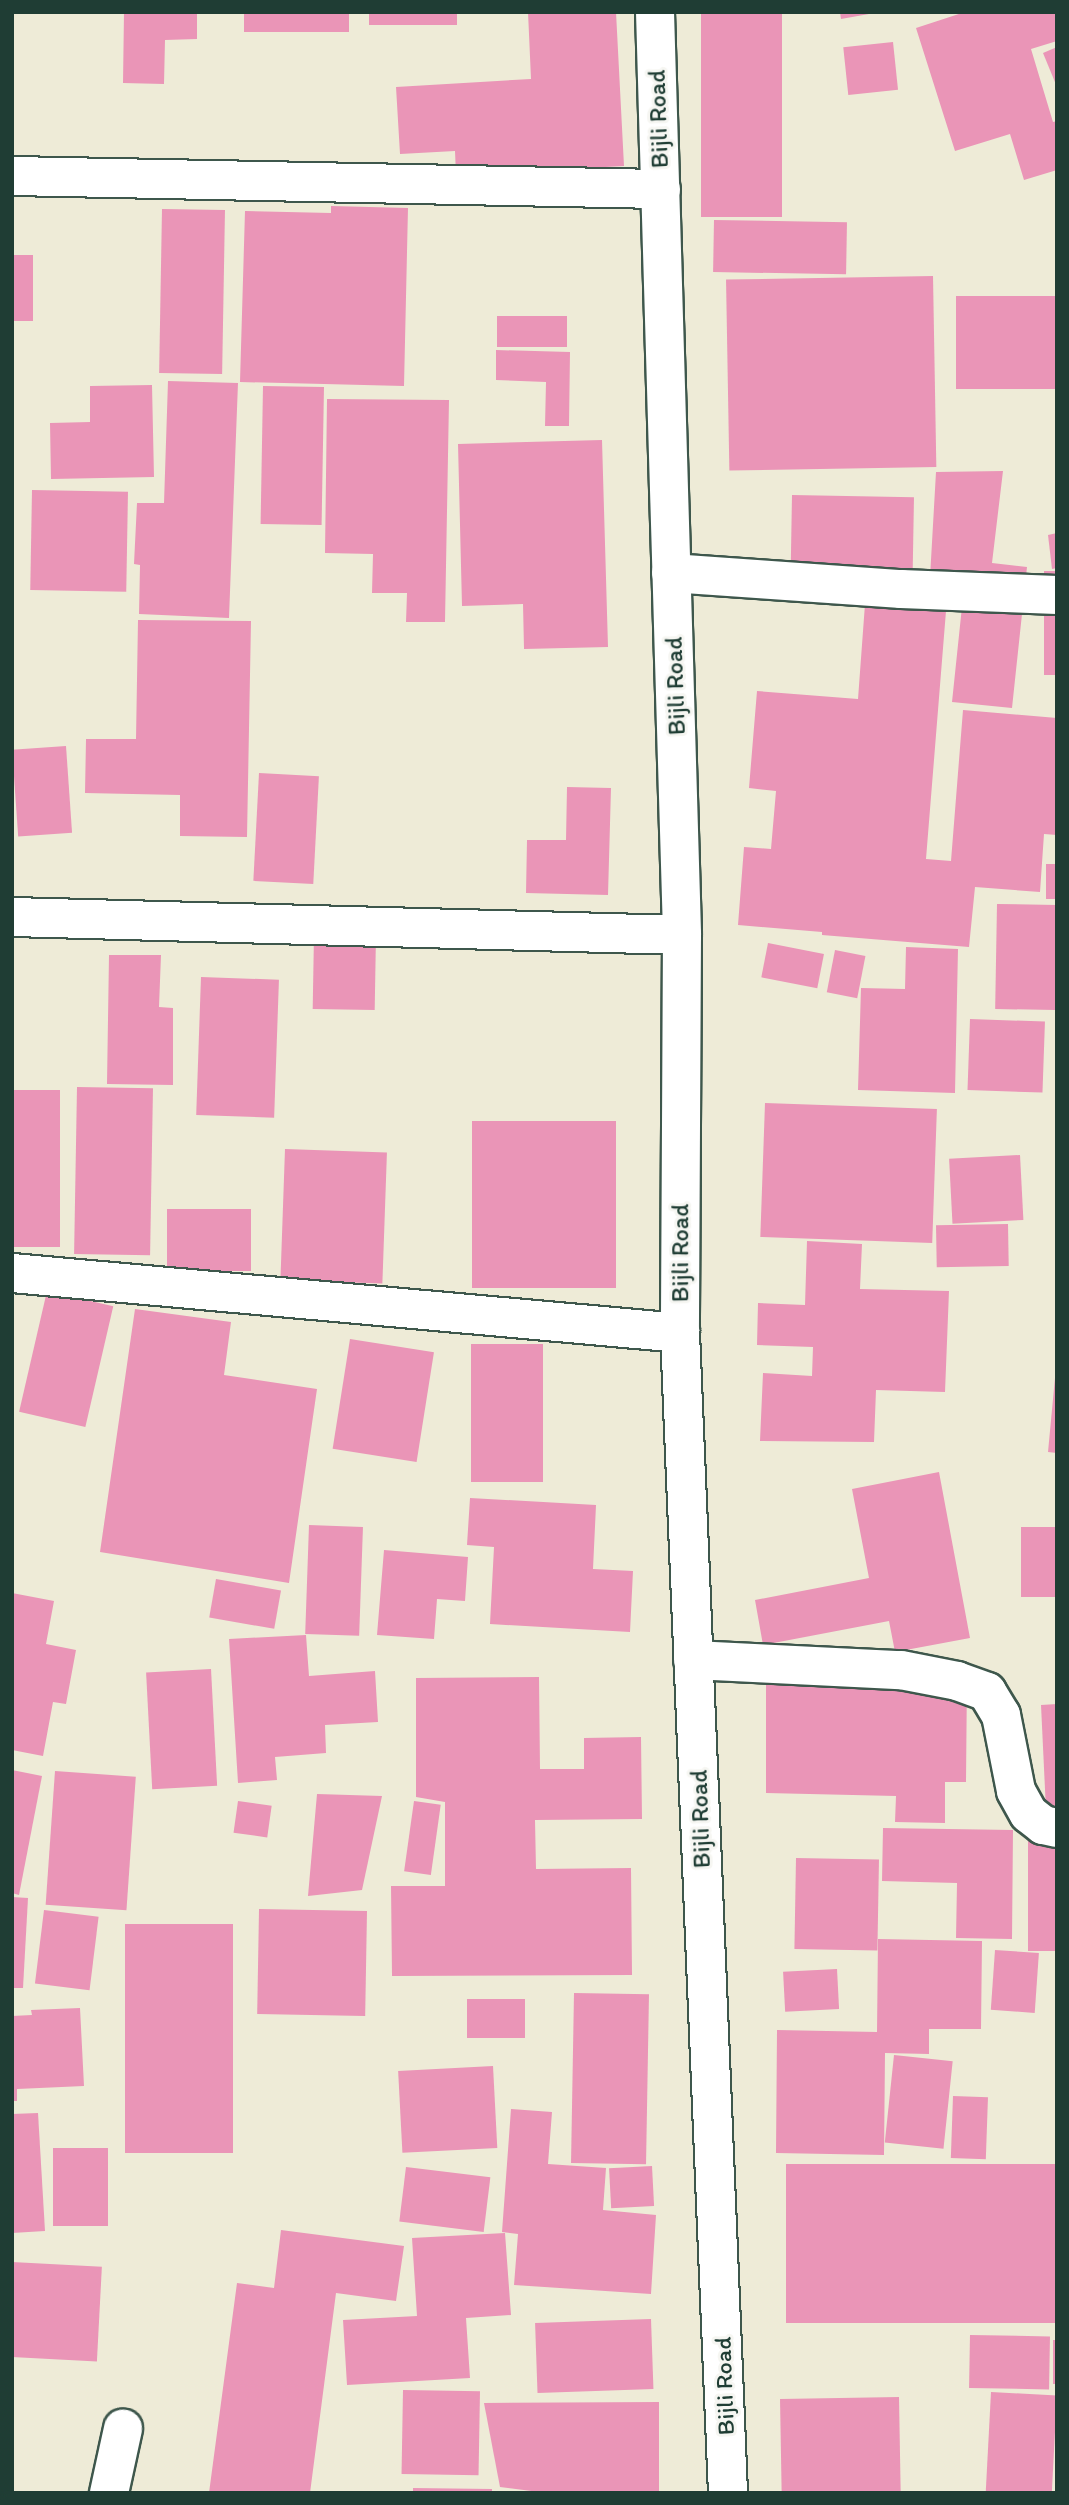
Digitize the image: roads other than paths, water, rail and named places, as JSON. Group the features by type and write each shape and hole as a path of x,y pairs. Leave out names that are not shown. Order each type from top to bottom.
{"street":[{"name":"Bijli Road","path":"655,12 682,935 680,1333 728,2493"},
{"path":"12,176 661,188"},
{"path":"671,573 901,589 1057,595"},
{"path":"12,917 682,935"},
{"path":"12,1273 680,1333"},
{"path":"693,1660 901,1670 957,1681 987,1692 1001,1715 1016,1791 1029,1814 1043,1825 1057,1828"},
{"path":"109,2493 123,2429"}]}
